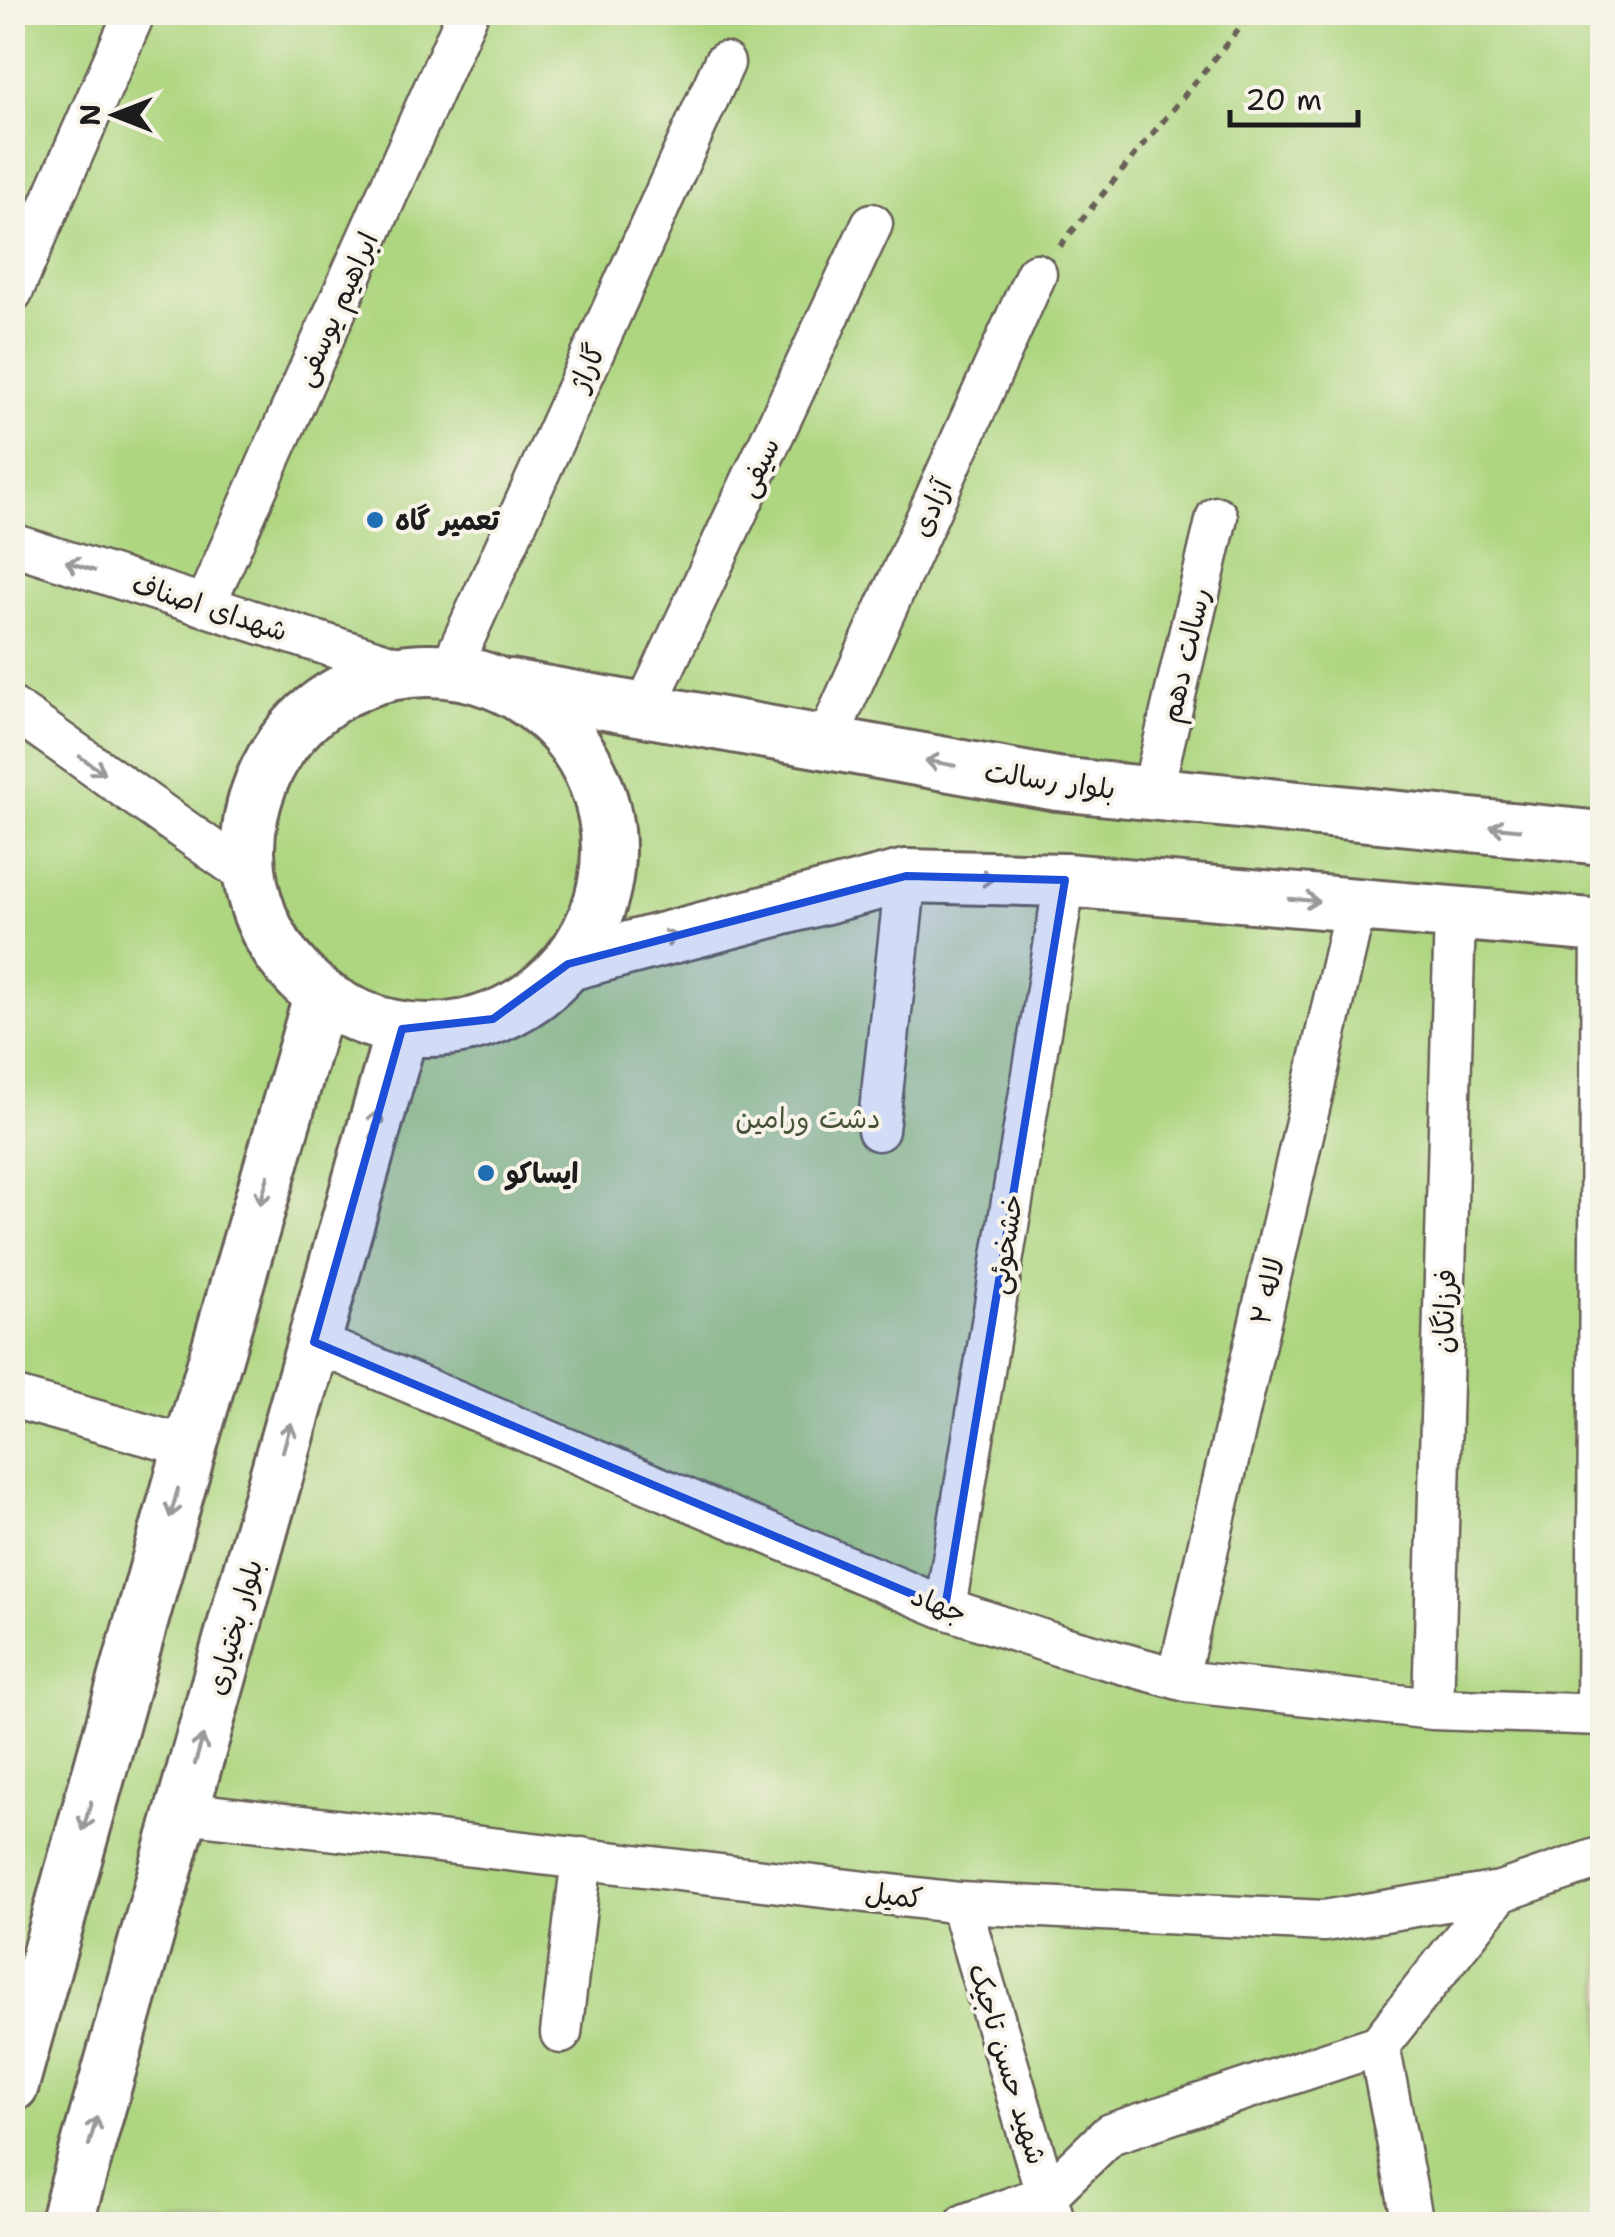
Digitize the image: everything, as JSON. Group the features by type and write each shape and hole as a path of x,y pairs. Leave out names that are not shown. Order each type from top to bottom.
{"main road":[{"path":"428,670 502,684 544,710 580,753 603,804 608,860 596,915 568,964 534,996 493,1018 448,1030 402,1029 359,1018 320,996 288,965 262,924 249,876 250,818 269,764 303,718 352,685 428,670"},
{"name":"بلوار رسالت","path":"502,684 1057,784 1602,838"},
{"path":"568,964 906,876 1065,880 1602,926"},
{"path":"12,2086 320,996"},
{"name":"بلوار بختیاری","path":"66,2224 402,1029"}],"street":[{"path":"12,292 135,12"},
{"name":"ابراهیم یوسفی","path":"205,605 468,12"},
{"name":"گاراژ","path":"428,670 724,64"},
{"name":"سیفی","path":"644,710 872,224"},
{"name":"آزادی","path":"826,742 1036,274"},
{"name":"رسالت دهم","path":"1152,794 1217,517"},
{"name":"شهدای اصناف","path":"12,544 428,670"},
{"path":"12,708 249,876"},
{"path":"878,1130 906,876"},
{"name":"خشخوئی","path":"945,1608 1065,880"},
{"name":"لاله ۲","path":"1178,1678 1356,904"},
{"name":"فرزانگان","path":"1433,1709 1455,914"},
{"path":"1600,1714 1602,926"},
{"name":"جهاد","path":"314,1342 945,1608 1060,1646 1178,1678 1433,1709 1600,1714"},
{"path":"12,1397 190,1447"},
{"name":"کمیل","path":"182,1812 960,1903 1324,1921 1500,1892 1601,1863"},
{"path":"561,2033 582,1858"},
{"path":"966,2224 1051,2210 1110,2134 1379,2045 1500,1892"},
{"name":"شهید حسن تاجیک","path":"960,1903 1051,2210"},
{"path":"1379,2045 1414,2224"}],"path":[{"path":"1036,274 1253,12"}],"highlighted area":[{"path":"906,876 1065,880 945,1608 314,1342 402,1029 493,1019 568,964"}],"green space":[{"name":"دشت ورامین","path":"13,13 1602,13 1602,2224 13,2224"}],"place":[{"name":"تعمیر گاه","path":"375,520"},
{"name":"ایساکو","path":"486,1173"}]}
